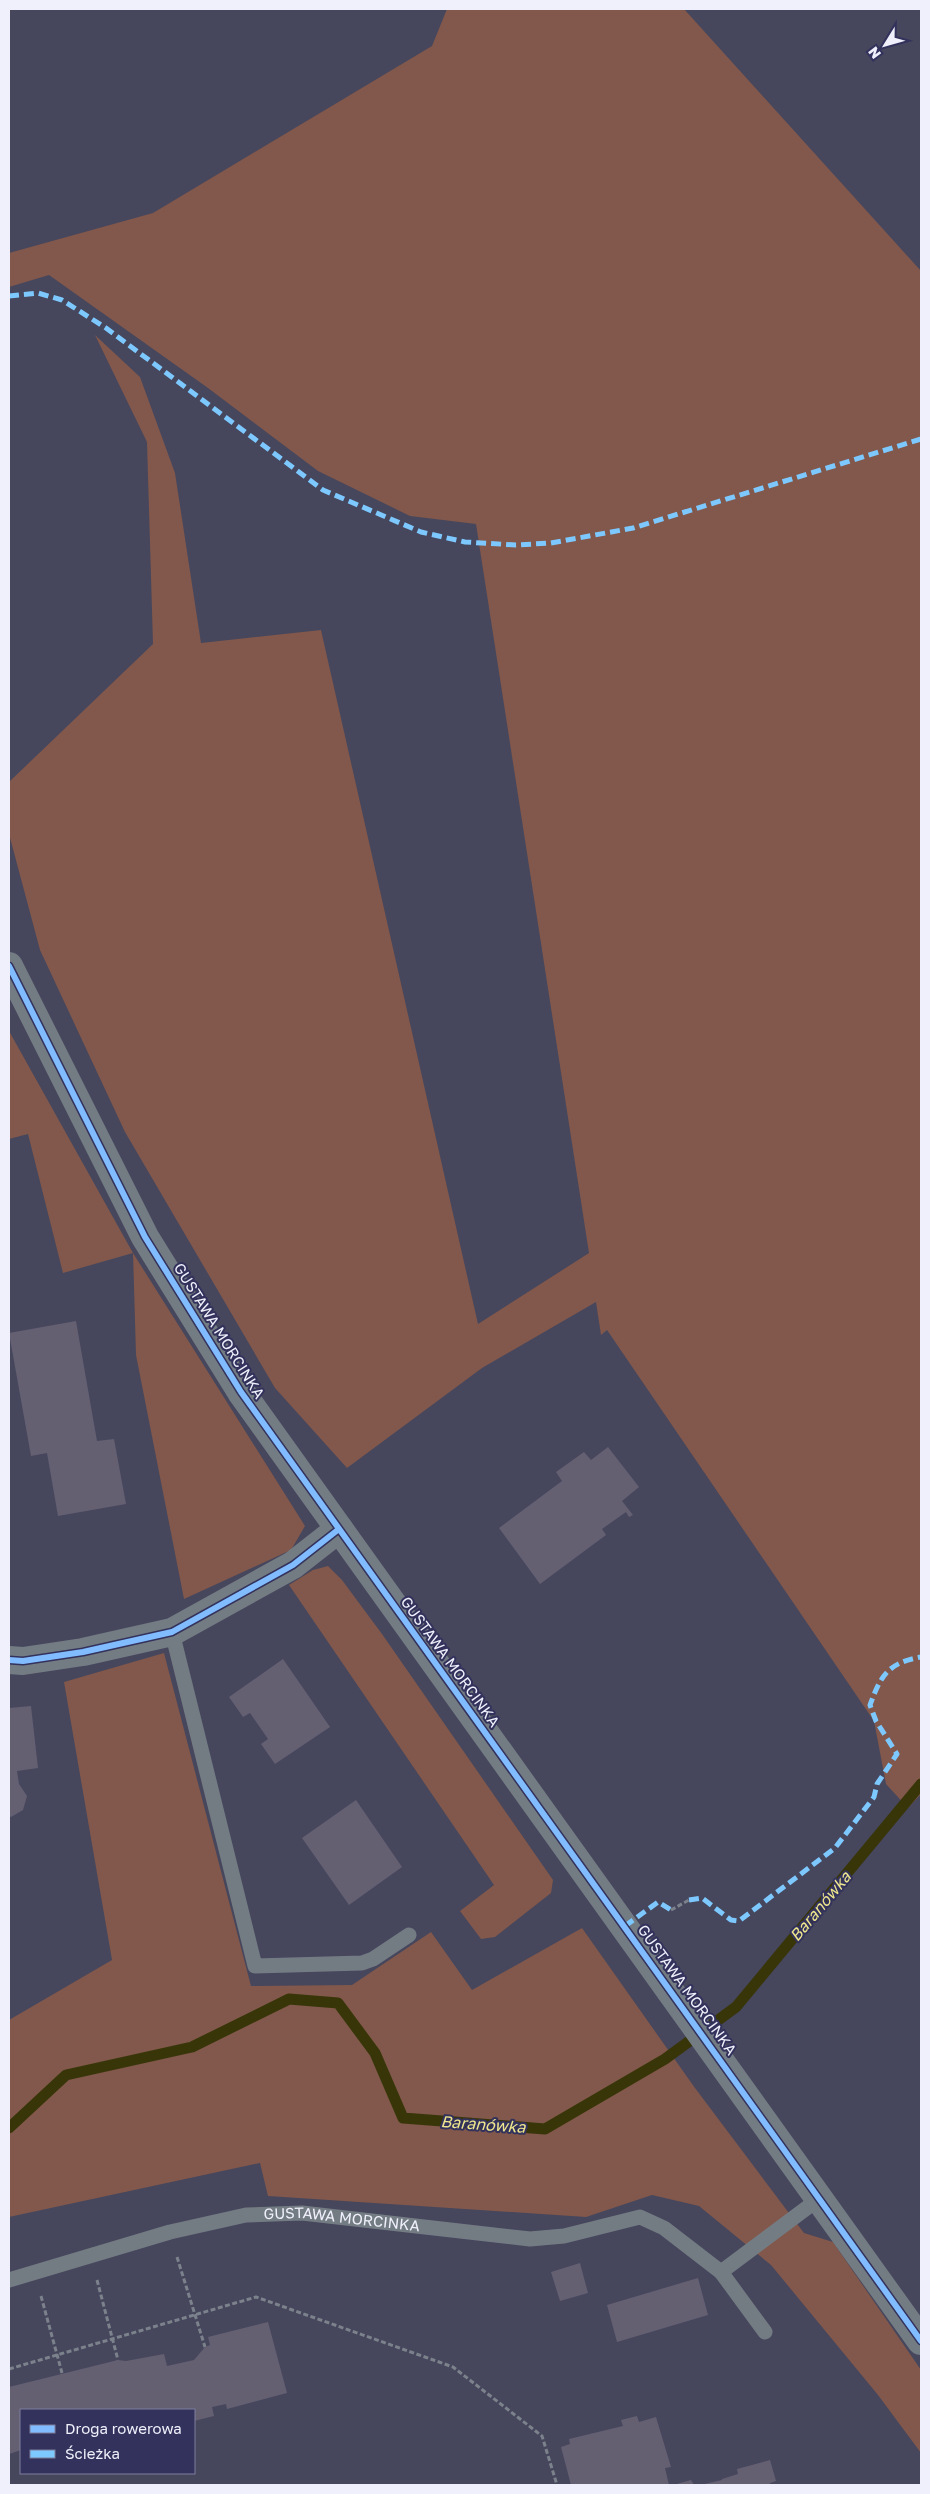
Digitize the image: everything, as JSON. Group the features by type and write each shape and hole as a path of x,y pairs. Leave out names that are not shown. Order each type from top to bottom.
{"street":[{"name":"GUSTAWA MORCINKA","path":"9,966 145,1237 241,1392 719,2056 921,2341"},
{"path":"9,1660 23,1661 83,1652 172,1632 293,1565 340,1529"}],"lane":[{"path":"172,1632 255,1966 362,1963 373,1959 409,1936"},
{"path":"721,2272 820,2198"},
{"name":"GUSTAWA MORCINKA","path":"9,2280 35,2274 170,2232 246,2215 302,2214 530,2239 564,2236 640,2217 664,2228 721,2272 765,2332"}],"path":[{"path":"671,1910 689,1900"},
{"path":"170,2232 205,2346"},
{"path":"90,2256 118,2360"},
{"path":"35,2274 62,2373"},
{"path":"9,2369 256,2297 453,2367 542,2436 557,2485"}],"shaded area":[{"path":"447,9 684,9 921,271 921,1794 908,1808 886,1784 874,1721 607,1330 601,1335 596,1302 482,1368 347,1468 275,1388 125,1132 40,950 9,834 9,782 153,644 147,442 95,335 140,377 175,473 201,643 321,630 478,1324 589,1253 476,524 410,516 318,471 208,388 49,275 9,287 9,253 153,213 432,46"},
{"path":"9,1031 133,1253 63,1273 28,1134 9,1139"},
{"path":"133,1253 305,1526 291,1550 184,1599 136,1355"},
{"path":"328,1566 342,1580 382,1634 553,1880 551,1893 495,1937 481,1939 460,1911 494,1885 289,1585 313,1570"},
{"path":"164,1653 251,1986 352,1985 431,1932 472,1990 582,1928 695,2088 804,2233 833,2242 921,2370 921,2453 878,2395 771,2265 699,2206 652,2195 586,2217 268,2196 260,2163 9,2217 9,2020 112,1960 64,1682"}],"building":[{"path":"76,1321 97,1441 114,1439 126,1504 58,1516 47,1453 31,1456 9,1333"},
{"path":"608,1447 639,1487 622,1501 633,1515 629,1517 626,1512 602,1529 606,1535 540,1584 499,1528 562,1481 556,1472 584,1452 591,1460"},
{"path":"283,1659 330,1727 275,1764 261,1744 268,1739 250,1713 243,1717 229,1697"},
{"path":"31,1706 38,1768 17,1771 19,1784 27,1796 23,1810 11,1817 9,1816 9,1708"},
{"path":"356,1800 402,1867 349,1905 302,1838"},
{"path":"580,2263 588,2293 560,2301 551,2272"},
{"path":"698,2278 708,2315 617,2342 607,2305"},
{"path":"268,2322 287,2393 227,2409 226,2404 212,2407 214,2416 195,2421 195,2409 20,2409 20,2450 9,2454 9,2387 118,2360 126,2361 164,2354 167,2366 194,2360 205,2347 210,2345 208,2337"},
{"path":"637,2416 639,2422 656,2417 671,2467 665,2468 669,2485 571,2485 561,2447 570,2444 569,2439 623,2426 621,2420"},
{"path":"770,2460 776,2481 770,2483 770,2485 700,2485 722,2480 738,2474 737,2469"},
{"path":"691,2480 694,2485 673,2485"}],"waterway":[{"name":"Baranówka","path":"9,2128 66,2075 192,2047 289,1999 338,2003 375,2053 403,2118 545,2129 665,2059 736,2007 921,1784"}],"marked path":[{"path":"9,296 38,293 62,300 106,328 323,490 421,532 465,542 516,545 551,543 633,528 921,439"},
{"path":"689,1900 702,1898 731,1920 739,1921 835,1848 874,1797 877,1784 897,1754 876,1721 870,1705 878,1686 882,1678 893,1667 921,1657"},
{"path":"625,1926 658,1902 671,1910"}],"cycle path":[{"path":"9,966 145,1237 241,1392 921,2341"},
{"path":"9,1660 23,1661 83,1652 172,1632 293,1565 339,1529"}]}
